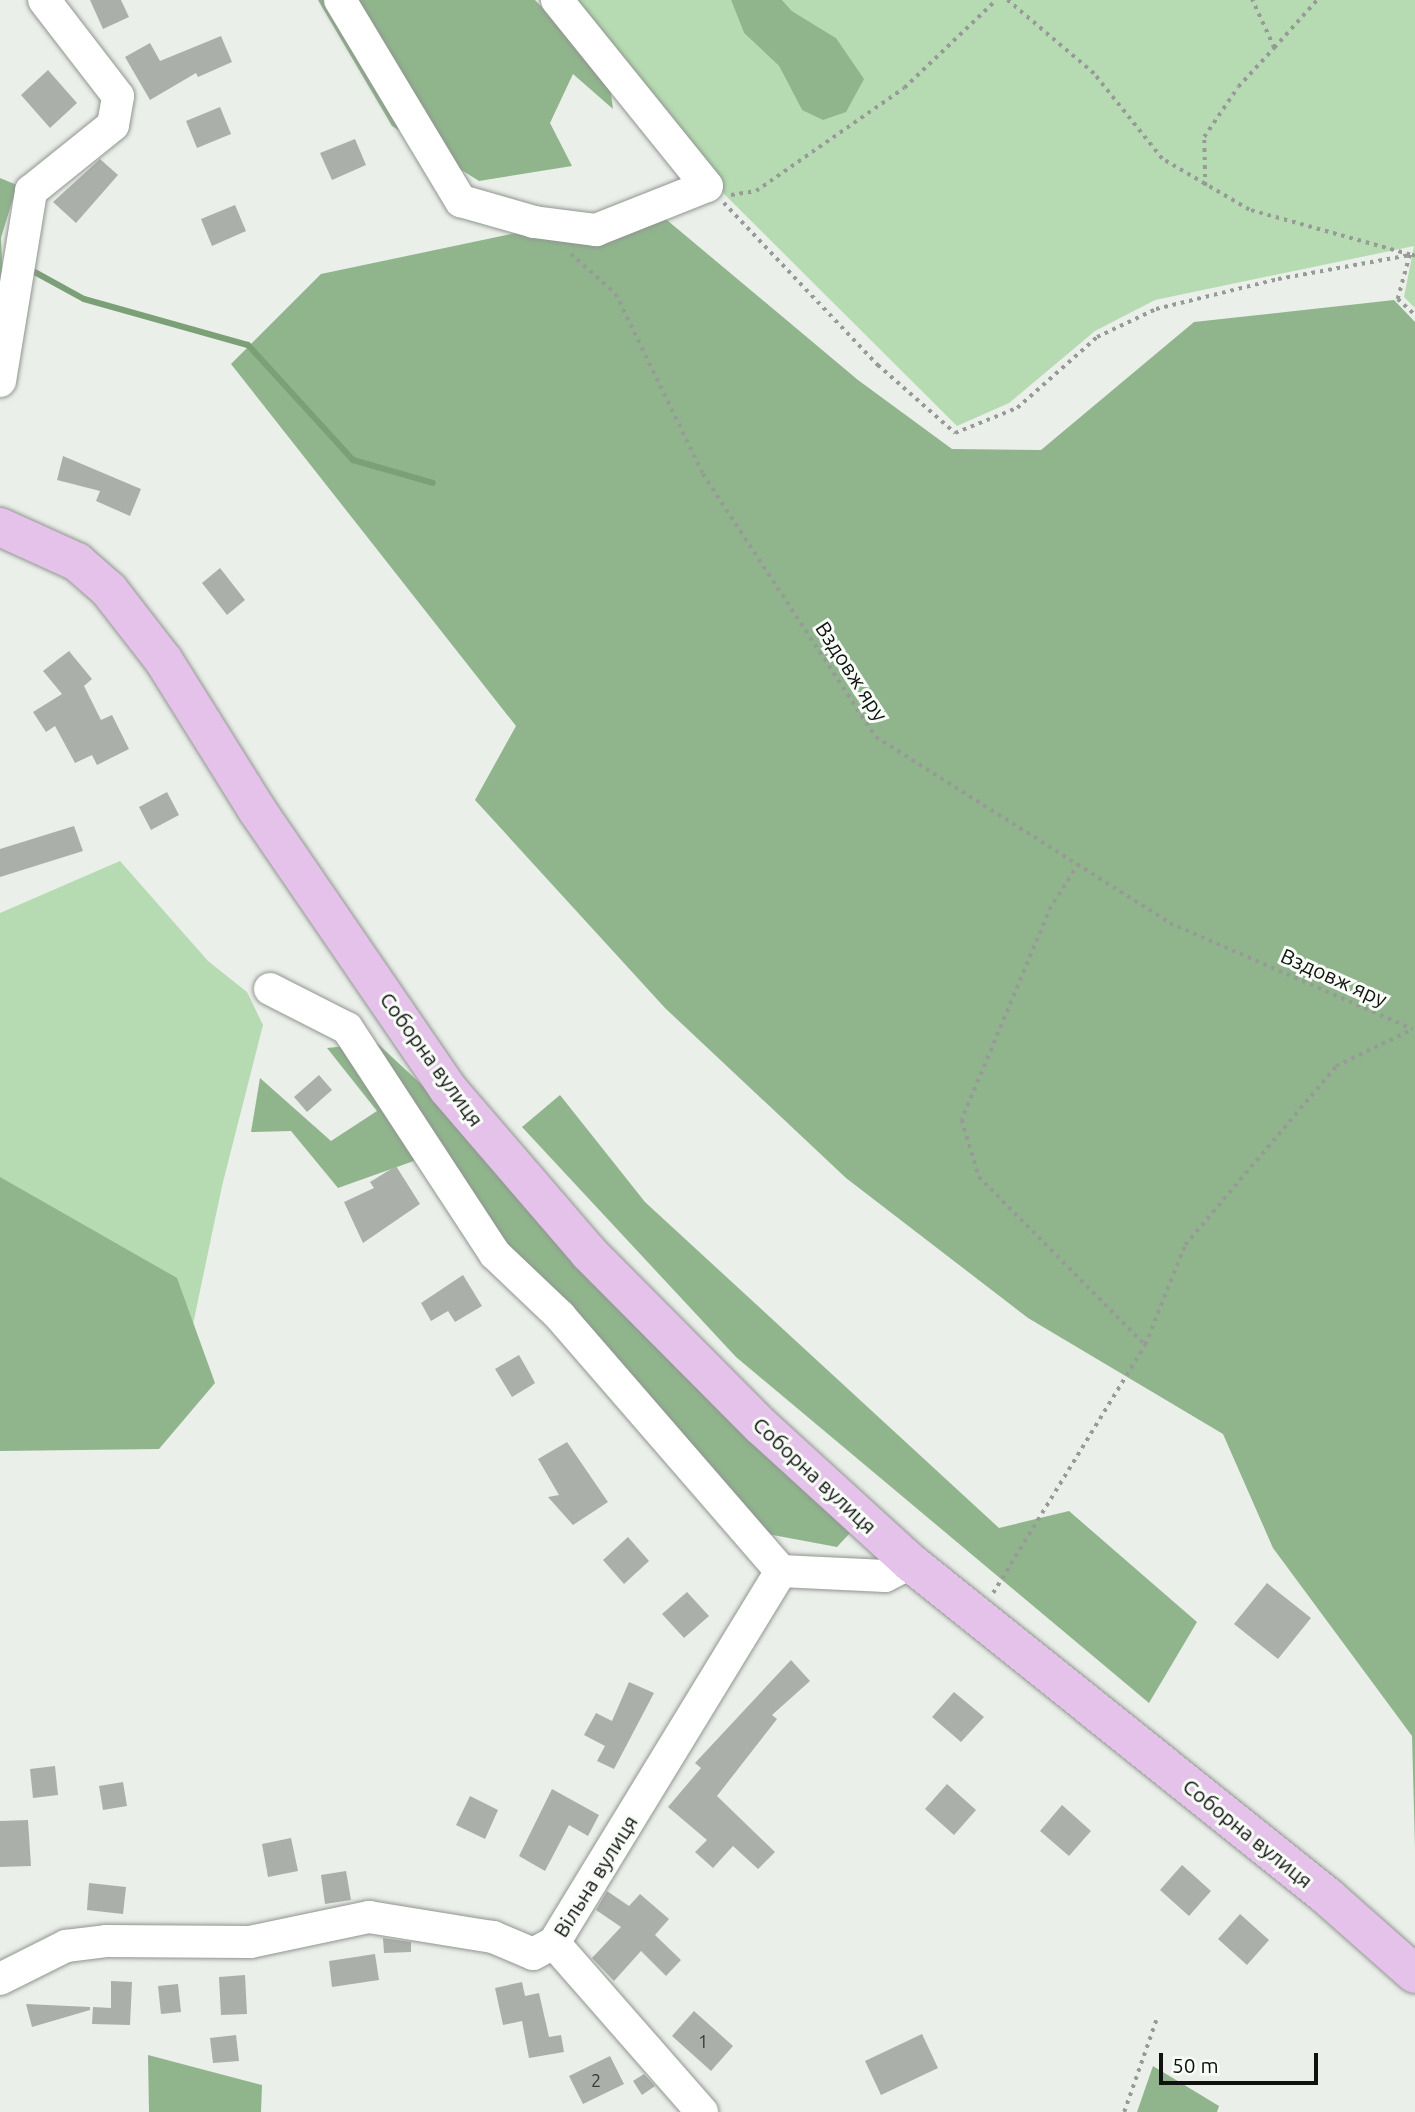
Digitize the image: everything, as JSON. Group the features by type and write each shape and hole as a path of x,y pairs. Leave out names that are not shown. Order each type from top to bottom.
{"main road":[{"name":"Соборна вулиця","path":"0,527 77,562 109,590 164,661 257,810 449,1089 589,1253 761,1426 911,1563 1328,1897 1415,1975"}],"street":[{"path":"0,381 31,191 113,125 118,96 44,0"},
{"path":"340,0 461,201 534,222 596,230 707,186 556,0"},
{"path":"270,989 347,1028 495,1254 560,1316 781,1571 885,1576 911,1563"},
{"name":"Вільна вулиця","path":"0,1979 66,1946 106,1941 250,1942 369,1917 493,1937 533,1954 554,1943 781,1571"},
{"path":"554,1943 702,2112"}],"path":[{"path":"996,0 904,88 756,191 719,197 878,365 955,433 1017,408 1097,337 1156,309 1278,279 1413,256"},
{"path":"1007,0 1094,74 1162,159 1249,210 1413,256"},
{"path":"1252,0 1274,48"},
{"path":"1205,186 1204,137 1238,87 1317,0"},
{"name":"Вздовж яру","path":"534,222 616,294 703,474 876,737 1170,923 1414,1029"},
{"path":"1413,256 1398,299 1415,315"},
{"path":"1079,864 1051,908 962,1120 979,1177 1145,1345"},
{"path":"978,1617 1065,1468 1145,1345 1185,1245 1336,1066 1414,1029"},
{"path":"1124,2112 1157,2018"}],"green space":[{"path":"318,0 535,0 609,79 613,109 573,74 550,123 572,166 479,181 392,126"},
{"path":"564,0 731,0 744,33 779,66 802,110 836,38 792,11 782,0 1415,0 1415,308 1404,297 1414,246 1155,300 1095,331 1009,403 957,426 713,183"},
{"path":"731,0 782,0 792,11 836,38 864,79 846,112 823,120 802,110 779,66 744,33"},
{"path":"0,178 17,185 1,238 4,304 0,306"},
{"path":"649,205 858,380 952,449 1041,450 1194,322 1394,300 1415,322 1415,1848 1412,1736 1273,1548 1223,1434 1028,1318 846,1178 665,1008 475,800 516,726 231,364 321,274"},
{"path":"120,861 208,961 247,992 263,1025 222,1186 174,1415 0,1409 0,913"},
{"path":"377,1043 437,1099 850,1533 837,1547 756,1532 504,1247 439,1152 338,1188 291,1131 251,1132 260,1078 331,1141 377,1111 327,1048"},
{"path":"560,1095 645,1202 999,1528 1069,1511 1197,1622 1149,1703 736,1357 522,1127"},
{"path":"0,1177 177,1278 215,1383 159,1449 0,1451"},
{"path":"148,2055 262,2085 261,2112 149,2112"},
{"path":"1153,2066 1219,2106 1217,2112 1137,2112"}],"building":[{"path":"90,0 121,0 129,17 103,29"},
{"path":"221,36 232,62 198,77 196,73 150,100 125,57 150,43 160,61"},
{"path":"48,70 77,103 50,128 21,95"},
{"path":"220,107 231,134 197,148 186,121"},
{"path":"355,139 366,165 332,180 320,153"},
{"path":"100,159 118,175 76,223 53,202"},
{"path":"235,205 246,231 212,246 201,219"},
{"path":"63,456 141,489 130,516 96,501 100,491 57,480"},
{"path":"220,568 245,600 227,615 202,583"},
{"path":"69,651 92,679 84,686 101,720 112,715 129,749 97,765 92,755 75,763 55,726 46,732 33,712 62,694 43,671"},
{"path":"167,792 179,815 151,830 139,807"},
{"path":"74,826 83,851 0,877 0,849"},
{"path":"319,1075 332,1090 307,1112 294,1097"},
{"path":"396,1166 420,1204 363,1243 344,1202 374,1188 370,1182"},
{"path":"463,1275 482,1306 455,1322 448,1311 431,1321 421,1303"},
{"path":"519,1355 535,1383 512,1397 495,1369"},
{"path":"567,1442 608,1502 573,1525 548,1497 559,1495 538,1459"},
{"path":"628,1537 649,1561 624,1584 603,1560"},
{"path":"1267,1583 1311,1618 1278,1659 1234,1624"},
{"path":"687,1592 709,1616 684,1638 662,1614"},
{"path":"791,1660 810,1681 772,1715 777,1719 717,1796 775,1852 758,1869 733,1846 713,1868 695,1852 707,1840 668,1807 701,1768 695,1763"},
{"path":"629,1682 654,1693 614,1769 597,1761 605,1746 584,1735 596,1713 612,1721"},
{"path":"954,1692 984,1717 961,1742 932,1717"},
{"path":"55,1766 58,1795 33,1798 30,1769"},
{"path":"123,1782 127,1806 103,1810 99,1786"},
{"path":"947,1784 976,1810 954,1835 925,1809"},
{"path":"552,1789 599,1815 588,1836 569,1825 545,1871 519,1856"},
{"path":"470,1796 498,1810 485,1839 456,1825"},
{"path":"1062,1805 1091,1831 1069,1856 1040,1831"},
{"path":"28,1820 31,1866 0,1867 0,1821"},
{"path":"291,1838 298,1871 268,1877 262,1844"},
{"path":"1182,1865 1211,1891 1189,1916 1160,1890"},
{"path":"346,1871 351,1900 325,1904 321,1875"},
{"path":"89,1883 126,1887 123,1914 87,1910"},
{"path":"607,1891 629,1906 640,1894 669,1919 655,1935 681,1960 666,1976 641,1951 614,1981 592,1958 621,1927 596,1910"},
{"path":"1240,1914 1269,1940 1247,1965 1218,1939"},
{"path":"383,1938 411,1942 411,1952 384,1953"},
{"path":"375,1954 379,1980 332,1987 329,1961"},
{"path":"245,1975 247,2014 221,2015 219,1977"},
{"path":"111,1981 132,1982 130,2025 92,2024 93,2007 111,2008"},
{"path":"522,1982 525,1996 539,1993 549,2037 561,2035 564,2052 529,2058 522,2021 503,2025 495,1988"},
{"path":"178,1984 181,2012 161,2014 158,1986"},
{"path":"26,2004 90,2007 90,2010 32,2027"},
{"path":"694,2011 733,2046 711,2071 672,2036"},
{"path":"922,2034 938,2068 881,2095 865,2061"},
{"path":"236,2035 239,2061 213,2063 210,2038"},
{"path":"610,2056 624,2084 583,2104 569,2076"},
{"path":"644,2074 655,2086 642,2095 633,2081"}],"waterway":[{"path":"31,270 84,299 248,345 353,460 433,483"}]}
